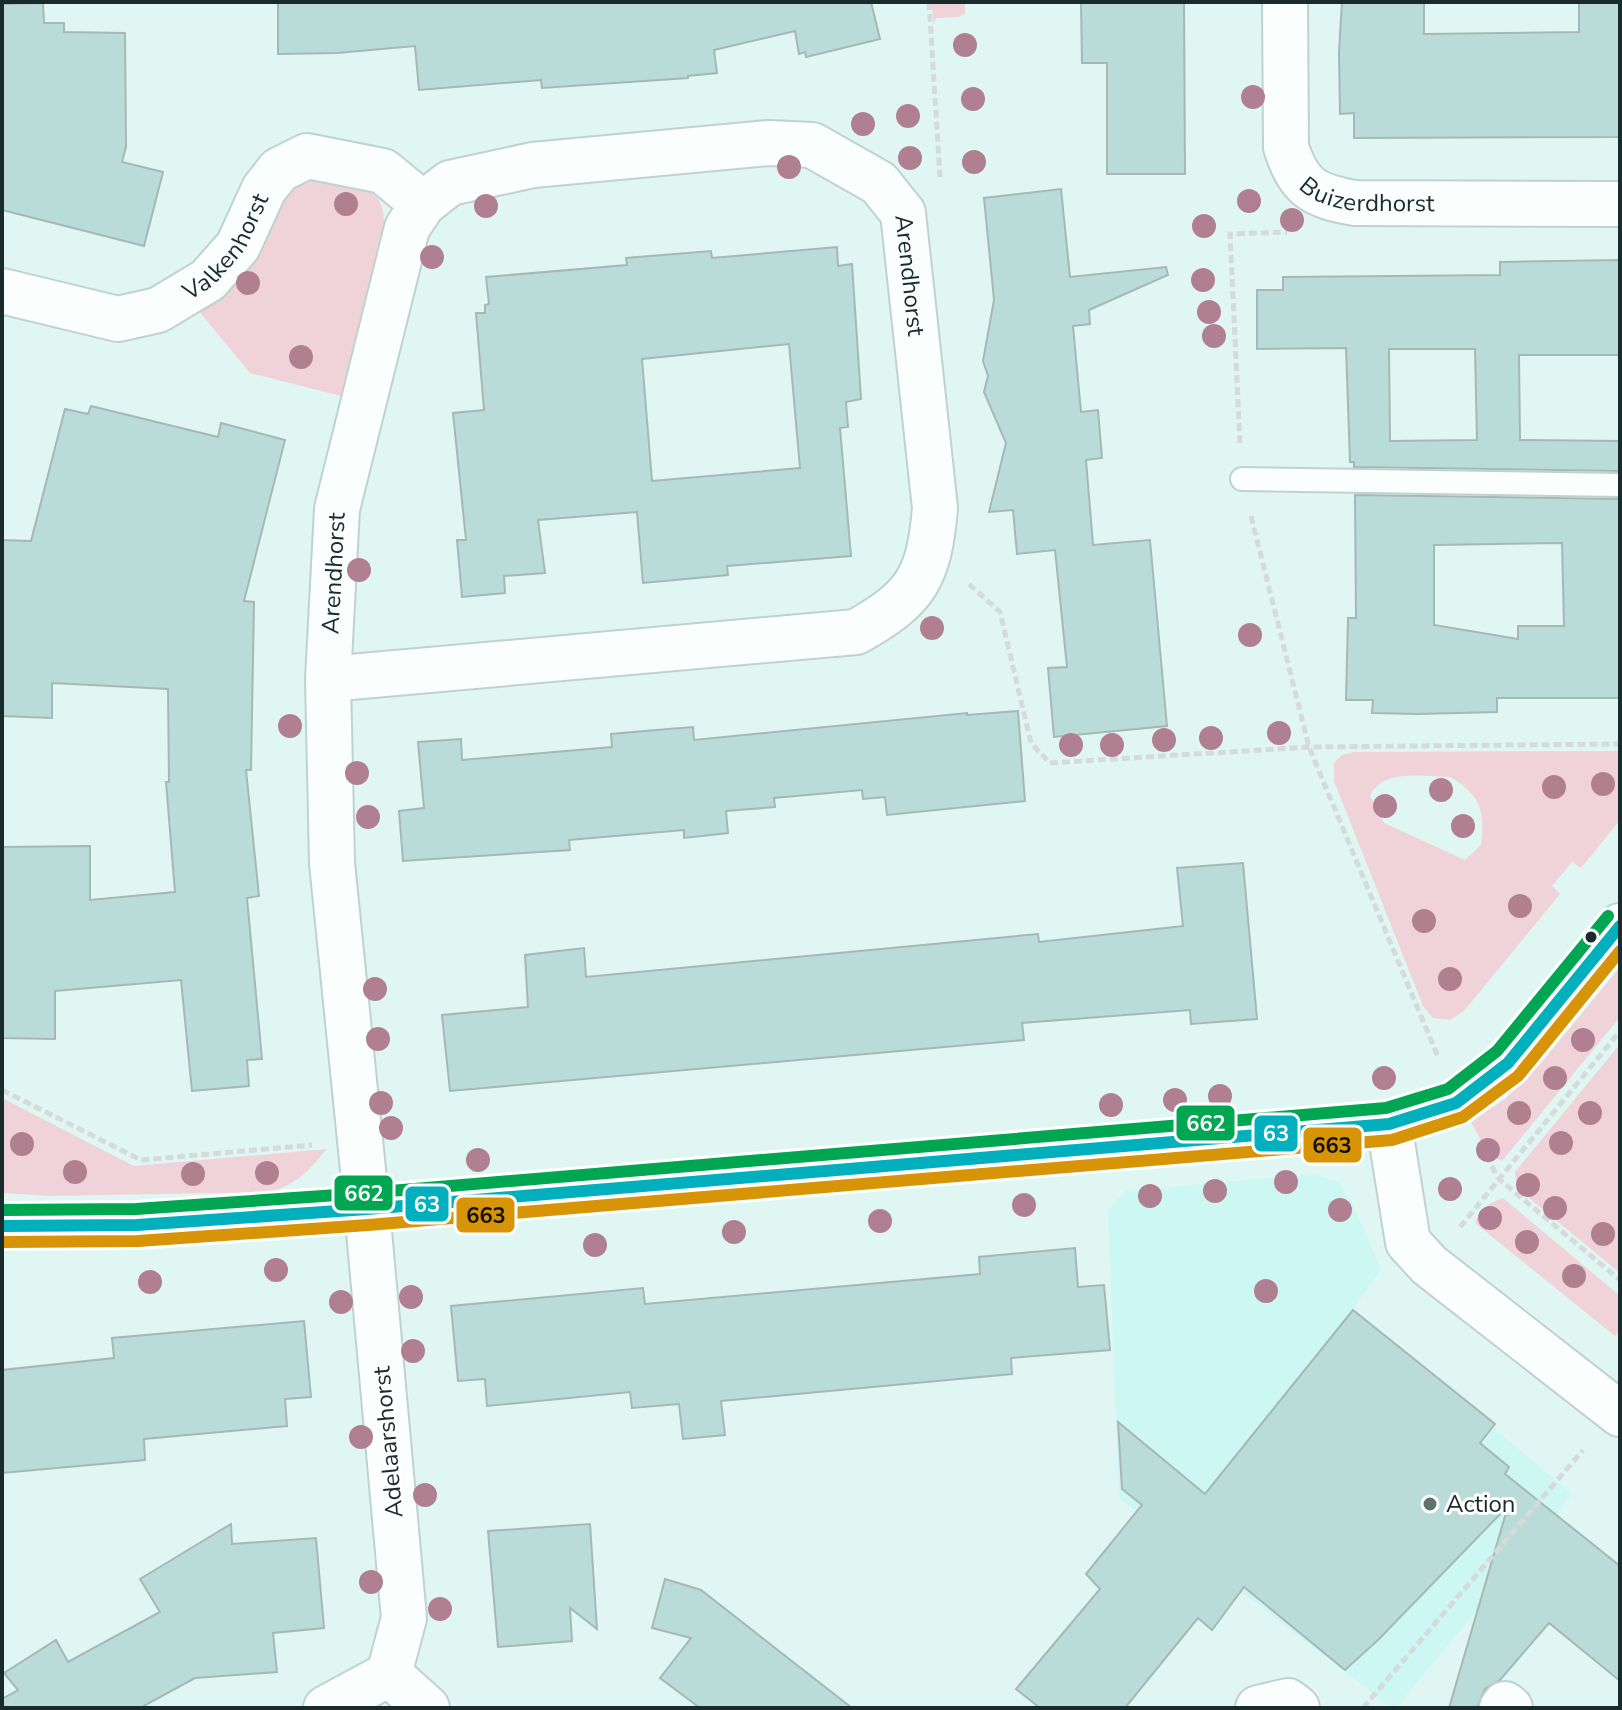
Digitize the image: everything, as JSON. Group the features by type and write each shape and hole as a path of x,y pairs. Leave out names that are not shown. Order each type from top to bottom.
{"street":[{"name":"Buizerdhorst","path":"1285,2 1286,147 1294,170 1308,188 1328,198 1355,203 1620,204"},
{"name":"Arendhorst","path":"328,679 856,632 889,614 915,588 932,550 935,508 903,213 879,183 812,145 769,143 533,165 450,183 423,204 407,228 337,509 328,679 332,863 367,1209"},
{"name":"Valkenhorst","path":"2,291 118,319 158,310 208,280 238,246 264,189 279,170 307,156 383,171 423,204"},
{"path":"2,1226 137,1225 367,1209 1389,1124 1456,1103 1508,1063 1620,926"},
{"path":"1389,1124 1408,1242 1429,1265 1618,1412"},
{"name":"Adelaarshorst","path":"367,1209 404,1618 389,1674"},
{"path":"326,1708 389,1674 427,1708"},
{"path":"1258,1708 1288,1701 1297,1708"},
{"path":"1502,1708 1505,1704 1510,1708"}],"lane":[{"path":"1242,479 1620,485"}],"path":[{"path":"903,213 940,178 929,2"},
{"path":"932,550 1000,612 1031,743 1050,763 1309,747 1620,744"},
{"path":"1309,747 1456,1103"},
{"path":"1429,1265 1620,1031"},
{"path":"2,1090 141,1160 317,1144"},
{"path":"1499,1179 1620,1280"},
{"path":"1363,1708 1618,1412"}],"shaded area":[{"path":"931,2 965,2 965,14 936,18 934,24"},
{"path":"317,177 366,189 381,204 383,232 393,236 345,397 250,373 198,310 269,206 279,210 294,188"},
{"path":"1620,751 1620,820 1581,868 1572,862 1552,886 1560,894 1464,1011 1450,1020 1433,1018 1423,1006 1334,781 1334,763 1342,755 1354,752","holes":["1405,776 1450,777 1479,805 1482,823 1481,845 1465,860 1384,823 1370,796 1384,781"]},
{"path":"1620,967 1620,1017 1502,1161 1488,1154 1471,1122 1505,1099 1541,1063"},
{"path":"1620,1044 1620,1273 1517,1188 1515,1172"},
{"path":"2,1098 134,1166 327,1149 295,1181 269,1192 49,1196 2,1193"},
{"path":"1315,1174 1337,1182 1351,1200 1381,1269 1353,1309 1572,1494 1396,1708 1392,1708 1119,1498 1108,1210 1126,1191"},
{"path":"1503,1198 1620,1296 1620,1330 1615,1336 1475,1223 1486,1207"}],"building":[{"path":"278,2 871,2 880,39 806,57 805,52 799,54 795,31 714,50 717,73 688,78 542,88 541,80 419,90 415,46 337,53 278,54"},
{"path":"1081,2 1184,2 1185,174 1107,174 1107,63 1082,63"},
{"path":"1342,2 1424,2 1424,34 1579,32 1579,2 1620,2 1620,137 1354,138 1354,113 1340,114"},
{"path":"43,3 44,23 64,23 64,32 125,33 126,147 122,162 163,172 144,246 2,210 2,4"},
{"path":"1061,189 1070,277 1166,267 1168,275 1089,310 1090,324 1073,326 1081,412 1098,410 1102,458 1086,460 1093,545 1150,540 1167,726 1054,737 1048,668 1067,667 1055,550 1017,554 1013,510 989,512 1006,443 984,392 988,376 983,361 994,300 984,198"},
{"path":"837,247 838,266 852,264 861,399 846,402 848,427 840,428 851,556 727,566 728,575 643,583 637,512 538,520 545,573 504,576 505,593 462,597 457,540 466,540 453,413 484,410 476,313 485,313 485,305 489,304 486,277 627,265 626,258 711,251 712,258","holes":["789,344 800,468 652,481 642,359"]},
{"path":"1620,260 1620,355 1519,355 1520,440 1620,441 1620,471 1354,467 1354,462 1350,462 1346,348 1257,349 1257,290 1283,290 1283,277 1500,275 1500,262","holes":["1389,349 1475,349 1477,440 1390,441"]},
{"path":"91,406 218,437 221,423 285,440 244,601 254,602 251,770 246,770 259,896 247,898 262,1059 247,1060 249,1086 192,1091 181,980 55,991 55,1039 2,1038 2,847 90,846 90,900 175,892 166,782 169,782 168,689 52,683 52,718 2,716 2,540 31,541 65,409 88,414"},
{"path":"1355,495 1620,499 1620,698 1497,698 1497,712 1372,713 1373,700 1346,700 1348,618 1356,618","holes":["1562,543 1564,626 1518,626 1518,639 1434,625 1434,545"]},
{"path":"1018,711 1025,801 887,815 885,797 863,799 862,790 774,798 775,807 726,811 728,833 684,838 684,830 569,840 570,850 403,861 399,811 424,808 418,742 461,739 462,760 612,747 611,734 693,727 694,740 967,713"},
{"path":"1243,863 1257,1019 1191,1024 1190,1010 1022,1023 1024,1040 450,1091 442,1015 528,1007 525,955 584,948 586,977 1038,934 1039,942 1183,926 1177,868"},
{"path":"1075,1248 1078,1287 1104,1285 1110,1350 1011,1358 1012,1374 721,1401 725,1435 683,1439 679,1404 632,1408 630,1392 487,1406 485,1379 458,1381 451,1306 643,1288 645,1304 980,1274 979,1257"},
{"path":"1353,1310 1495,1424 1480,1443 1509,1467 1505,1474 1620,1566 1620,1681 1549,1623 1500,1680 1485,1689 1477,1708 1449,1708 1508,1506 1345,1670 1244,1587 1212,1630 1198,1618 1125,1708 1040,1708 1016,1689 1100,1589 1086,1574 1142,1505 1122,1489 1118,1422 1205,1494"},
{"path":"304,1321 311,1397 285,1399 287,1426 144,1439 145,1460 2,1473 2,1370 114,1358 112,1338"},
{"path":"231,1524 232,1544 316,1538 324,1628 273,1633 277,1672 195,1678 140,1708 2,1708 2,1699 18,1690 4,1673 56,1640 68,1662 160,1612 140,1579"},
{"path":"590,1524 597,1629 570,1608 572,1641 498,1647 488,1531"},
{"path":"665,1579 701,1590 852,1708 700,1708 660,1678 691,1638 652,1628"}],"transit line":[{"name":"662","path":"2,1210 136,1209 366,1193 1386,1108 1448,1089 1497,1051 1608,916"},
{"name":"63","path":"2,1226 137,1225 367,1209 1389,1124 1456,1103 1508,1063 1620,926"},
{"name":"663","path":"2,1242 138,1241 368,1225 1392,1140 1463,1117 1518,1076 1620,951"}],"place":[{"name":"Action","path":"1430,1504"}]}
